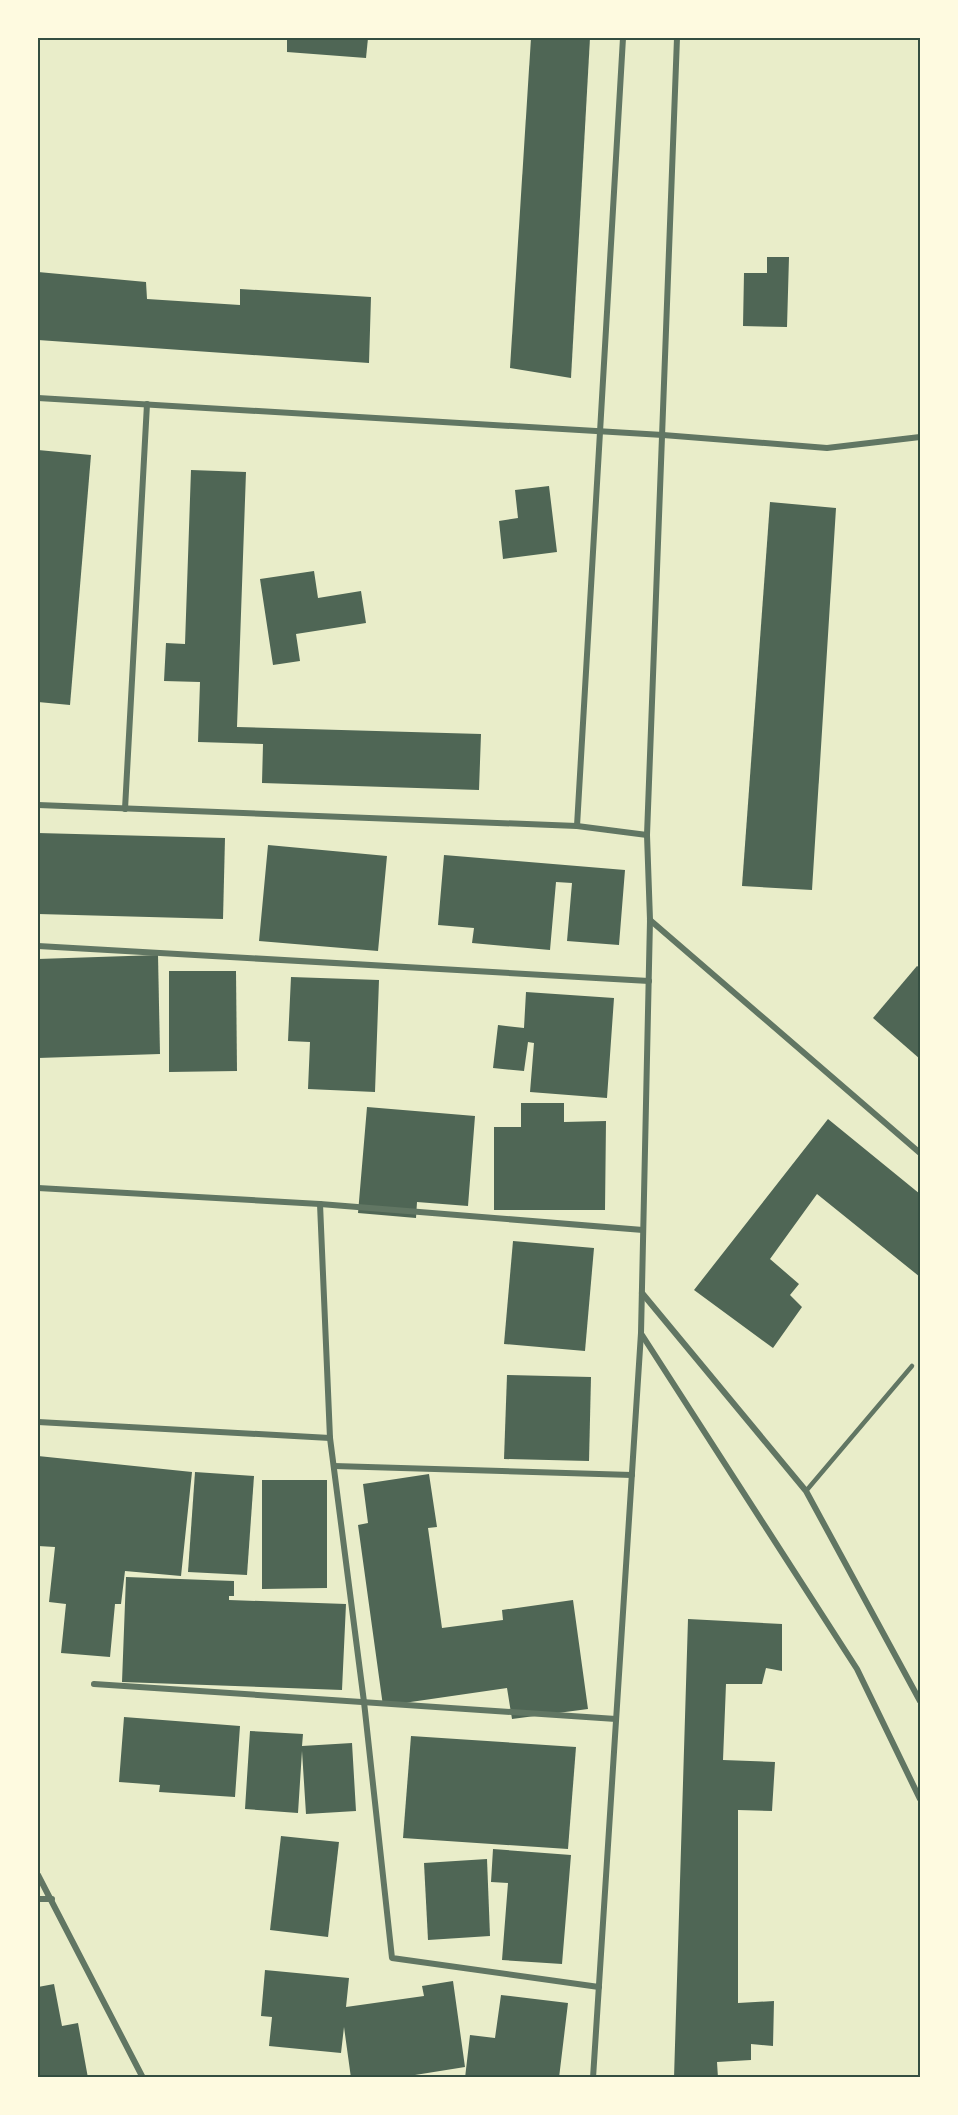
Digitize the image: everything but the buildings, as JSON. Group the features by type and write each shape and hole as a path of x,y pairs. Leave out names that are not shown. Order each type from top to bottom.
{"street":[{"path":"577,826 623,38"},
{"path":"592,2078 641,1334 650,920 647,835 677,38"},
{"path":"38,398 600,431 827,448 921,437"},
{"path":"125,809 147,404"},
{"path":"38,805 577,826 647,835"},
{"path":"650,920 921,1153"},
{"path":"38,946 649,981"},
{"path":"38,1188 320,1204 643,1230"},
{"path":"320,1204 330,1438 364,1702 392,1958 598,1987"},
{"path":"642,1293 806,1491 921,1701"},
{"path":"641,1334 857,1670 921,1799"},
{"path":"38,1422 330,1438"},
{"path":"334,1466 632,1475"},
{"path":"94,1684 616,1719"},
{"path":"38,1875 143,2078"},
{"path":"38,1899 52,1899"}],"lane":[{"path":"806,1491 912,1366"}]}
